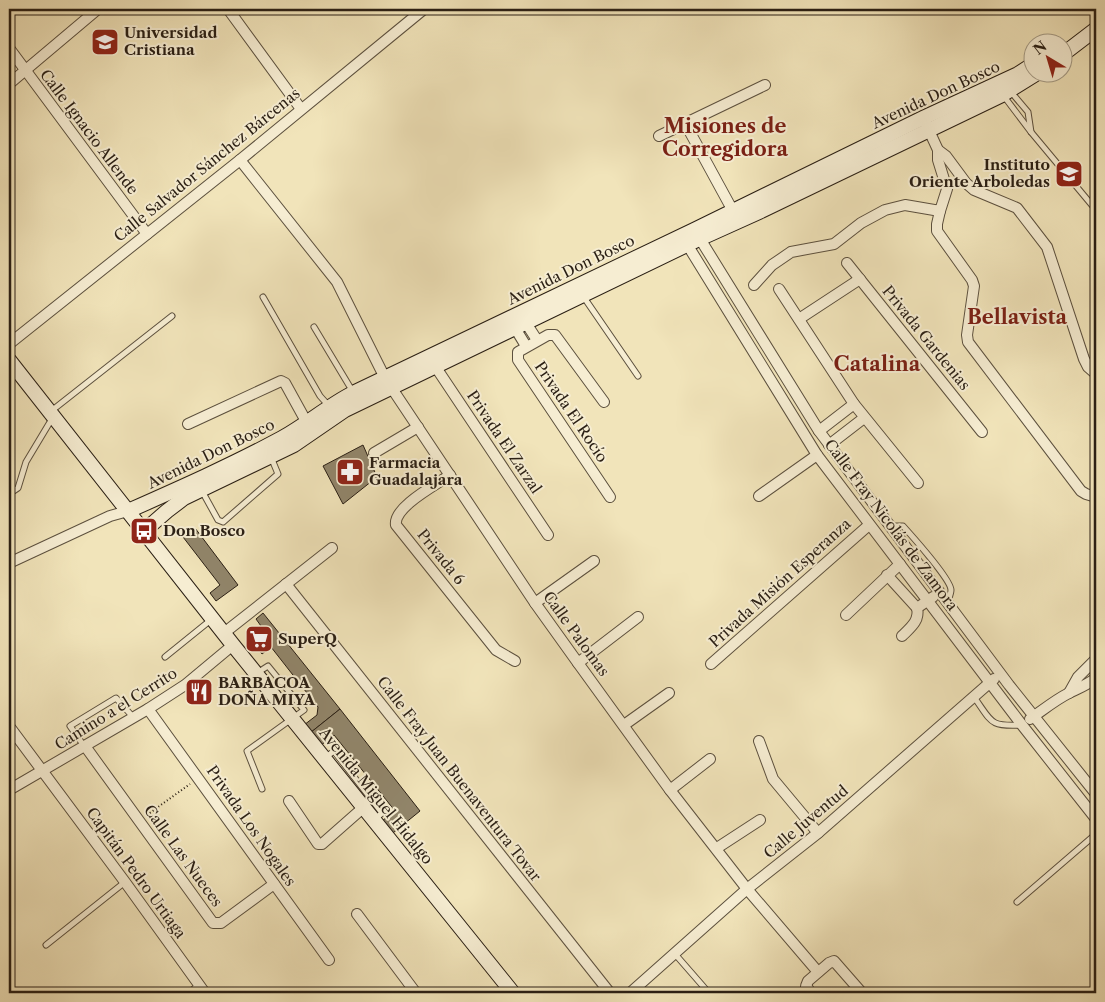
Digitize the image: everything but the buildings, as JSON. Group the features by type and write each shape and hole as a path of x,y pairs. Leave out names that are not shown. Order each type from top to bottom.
{"street":[{"path":"9,84 98,9"},
{"path":"228,9 302,109"},
{"name":"Calle Salvador Sánchez Bárcenas","path":"9,344 240,160 424,9"},
{"path":"1072,36 1096,18"},
{"path":"1072,47 1096,29"},
{"name":"Calle Ignacio Allende","path":"9,48 147,234"},
{"name":"Avenida Don Bosco","path":"144,531 167,510 184,498 294,445 388,383 691,237 761,211 1022,71"},
{"name":"Avenida Don Bosco","path":"128,511 241,460 307,423 329,406 353,393 435,366 583,296 691,237 733,211 926,124 1006,93 1023,82"},
{"path":"659,136 765,85"},
{"path":"685,123 733,211"},
{"path":"926,124 938,150 938,160 947,189 940,211 937,231 972,280 974,286 967,335 968,342 1081,491 1096,497"},
{"path":"938,150 946,156 969,187 1017,208 1042,240 1084,359 1088,367 1096,374"},
{"name":"Calle Palomas","path":"240,160 337,282 388,383 535,603 670,790 747,889 818,972"},
{"path":"754,285 772,265 791,252 834,244 861,223 885,210 906,205 940,211"},
{"name":"Calle Fray Nicolás de Zamora","path":"691,237 819,431 1001,674 1096,794"},
{"name":"Calle Fray Nicolás de Zamora","path":"691,237 818,455 869,525 1096,819"},
{"name":"Privada Gardenias","path":"847,262 982,432"},
{"path":"799,319 860,279"},
{"path":"779,289 864,418 918,482"},
{"name":"Privada El Rocío","path":"520,325 537,340"},
{"name":"Privada El Rocío","path":"520,325 526,346"},
{"name":"Privada El Rocío","path":"604,402 557,337 551,334 518,352 518,360 610,498"},
{"name":"Avenida Miguel Hidalgo","path":"9,360 212,619 513,993"},
{"name":"Privada El Zarzal","path":"435,366 548,535"},
{"path":"188,424 281,381 285,383 307,423"},
{"path":"819,431 854,404"},
{"path":"830,445 864,418"},
{"path":"374,453 418,427"},
{"path":"759,496 818,455"},
{"path":"830,472 842,462"},
{"name":"Privada 6","path":"450,475 402,508 396,521 396,526 496,650 515,661"},
{"path":"9,563 110,516 128,511"},
{"name":"Privada Misión Esperanza","path":"711,664 869,525"},
{"path":"224,633 332,548"},
{"path":"535,603 594,561"},
{"path":"846,615 900,564"},
{"path":"887,575 917,608 919,615 915,623 902,636"},
{"name":"Calle Fray Juan Buenaventura Tovar","path":"286,584 610,993"},
{"path":"917,608 940,591"},
{"path":"578,663 638,617"},
{"name":"Camino a el Cerrito","path":"9,790 148,709 185,685 233,645"},
{"path":"1068,693 1078,677 1096,659"},
{"name":"Calle Juventud","path":"630,993 747,889 818,833 1001,674"},
{"path":"1022,725 1068,693 1086,686 1096,678"},
{"path":"624,725 669,693"},
{"name":"Privada Los Nogales","path":"148,709 330,960"},
{"name":"Capitán Pedro Urtiaga","path":"9,726 202,989"},
{"path":"759,741 773,778 818,833"},
{"name":"Calle Las Nueces","path":"85,746 213,923 221,923 274,884"},
{"path":"670,790 710,759"},
{"path":"289,801 318,844 322,844 364,807"},
{"path":"717,848 760,820"},
{"path":"357,914 416,993"},
{"path":"811,993 806,986 808,981 834,961 862,993"}],"lane":[{"path":"1006,93 1031,132 1096,210"},
{"path":"1006,93 1028,112 1031,132"},
{"path":"1096,216 1096,223"},
{"path":"583,296 638,376"},
{"path":"263,298 320,396 329,406"},
{"path":"9,494 18,488 26,462 52,414 172,316"},
{"path":"314,327 353,393"},
{"path":"201,489 218,520 223,522 278,474 271,456"},
{"path":"891,526 900,524 903,526 934,562 950,584 952,590 948,602"},
{"path":"165,657 212,619"},
{"path":"974,697 993,723 1003,726 1022,725"},
{"path":"85,746 70,726 116,698 133,718"},
{"path":"262,788 247,751 292,718"},
{"path":"324,758 334,751 382,813 374,820"},
{"path":"1017,902 1096,834"},
{"path":"46,944 125,882"},
{"path":"675,954 709,993"},
{"path":"188,993 202,989"}],"path":[{"path":"139,821 199,777"}],"place":[{"name":"Universidad Cristiana","path":"105,42"},
{"name":"Instituto Oriente Arboledas","path":"1069,174"},
{"name":"Farmacia Guadalajara","path":"350,472"},
{"name":"Don Bosco","path":"144,531"},
{"name":"SuperQ","path":"259,639"},
{"name":"BARBACOA DOÑA MIYA","path":"199,692"}],"district":[{"name":"Misiones de Corregidora","path":"725,138"},
{"name":"Bellavista","path":"1017,317"},
{"name":"Catalina","path":"877,364"}]}
